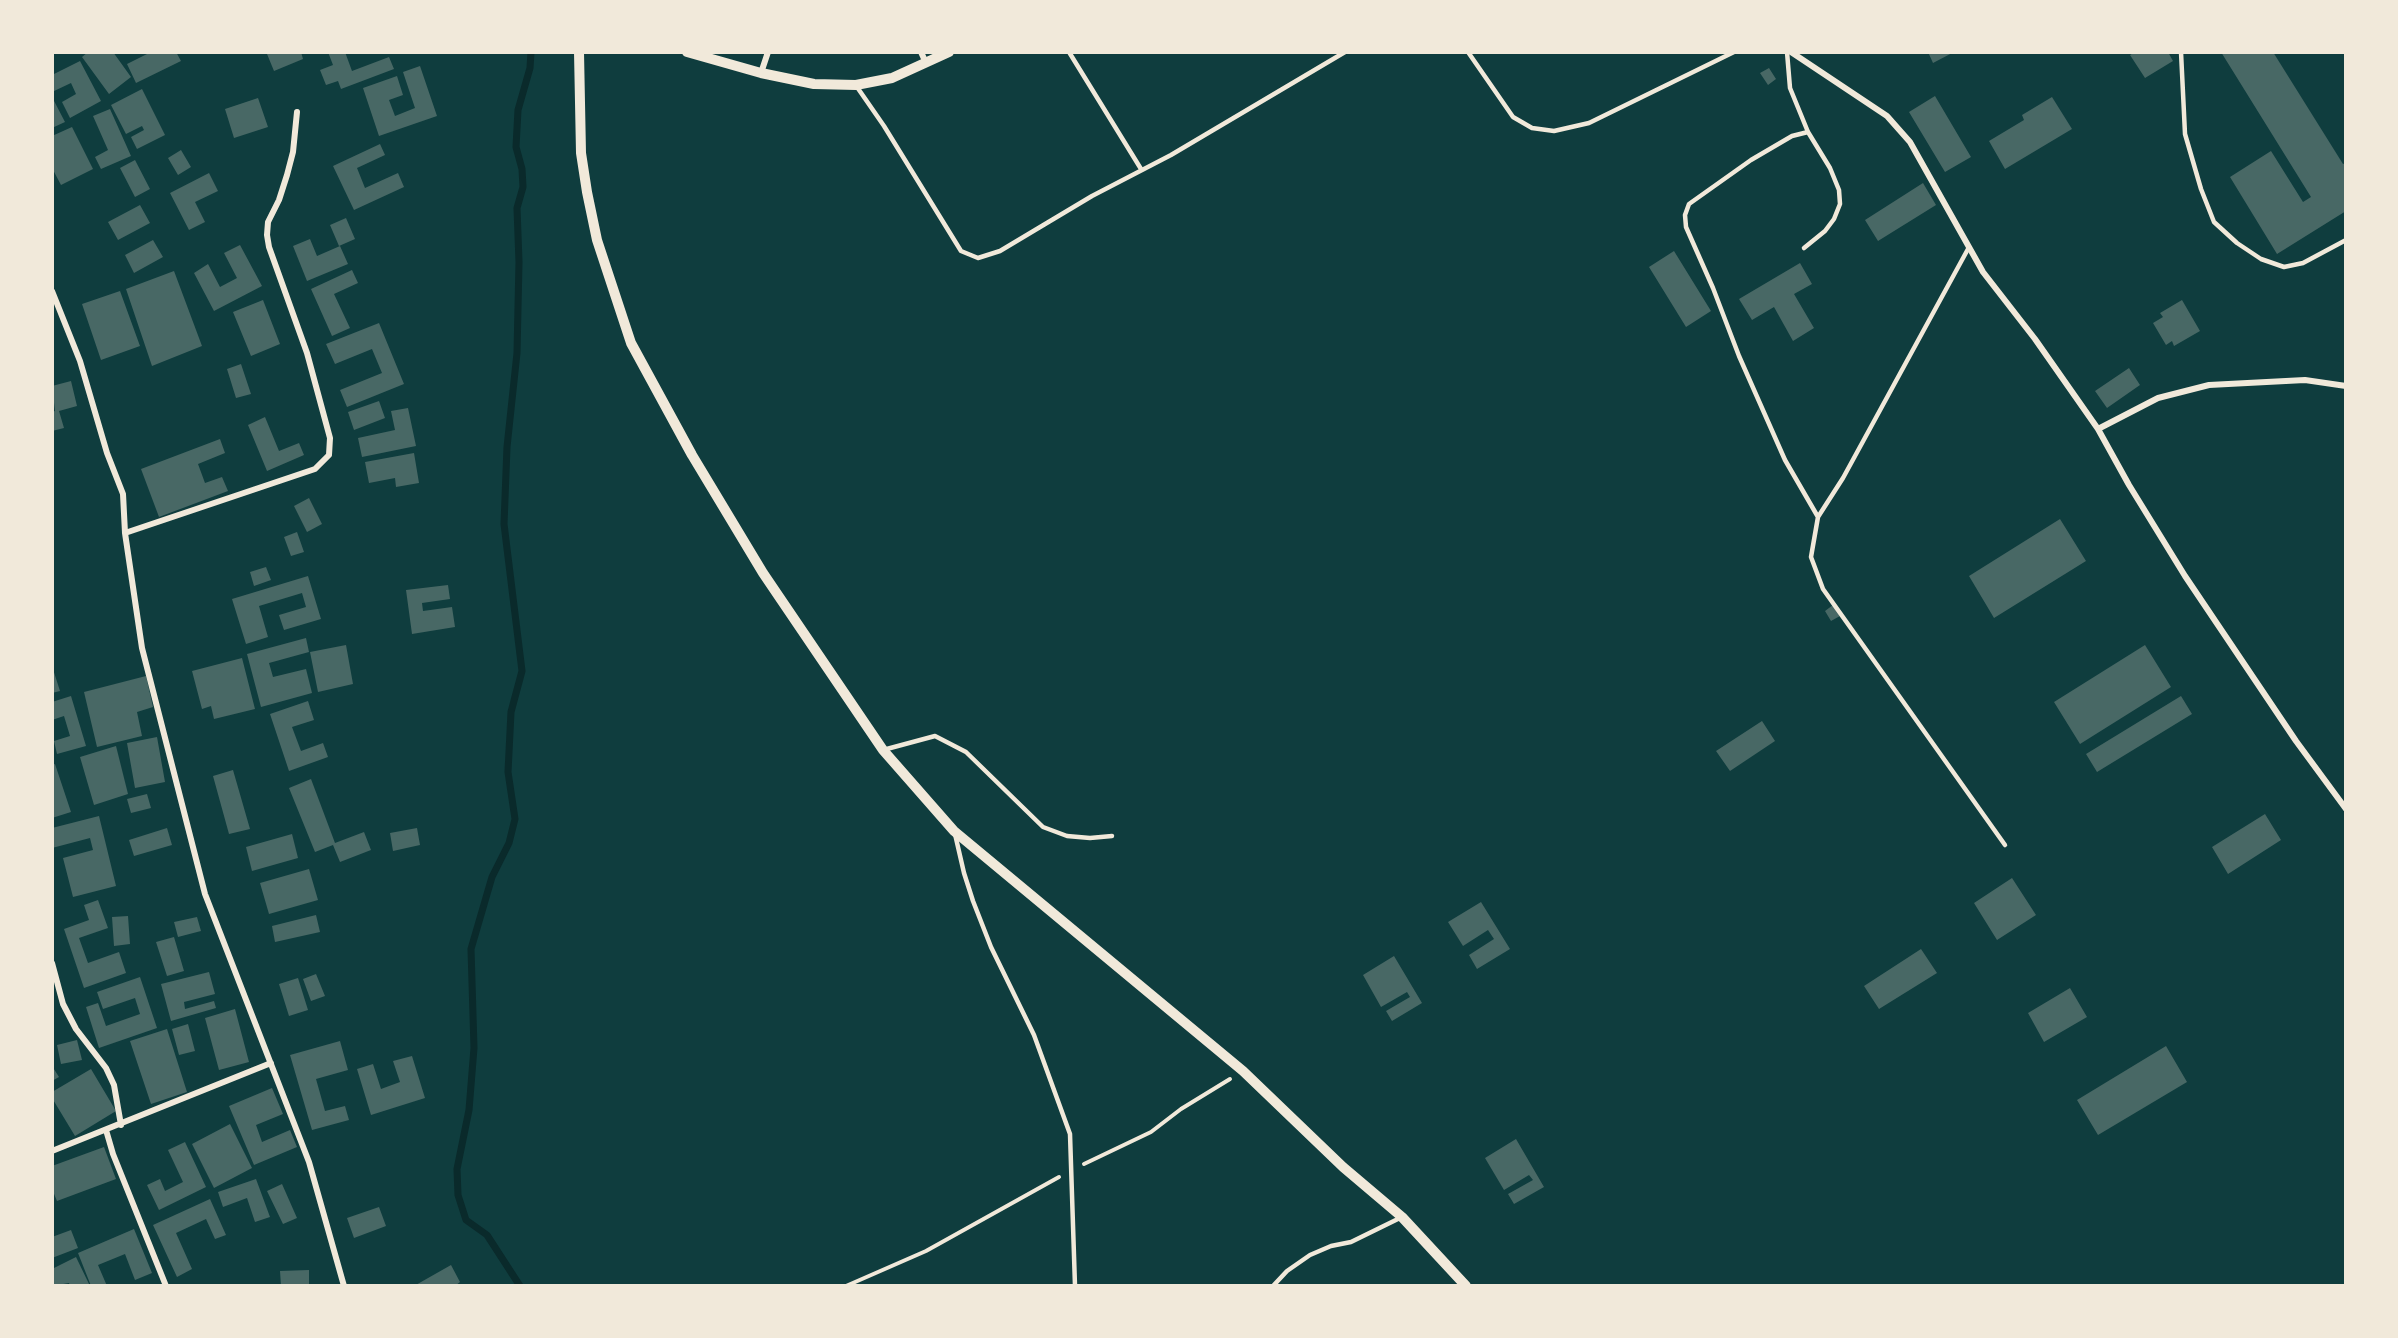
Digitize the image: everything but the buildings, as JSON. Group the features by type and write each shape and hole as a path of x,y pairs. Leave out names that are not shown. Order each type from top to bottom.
{"street":[{"path":"579,52 582,153 587,192 597,240 631,343 692,455 763,573 883,750 954,831 1243,1071 1343,1167 1402,1217 1466,1286"},
{"path":"687,52 761,73 814,84 856,85 892,78 949,52"},
{"path":"761,73 768,52"},
{"path":"921,52 927,63"},
{"path":"1789,52 1887,116 1910,142 1924,164 1968,249 1983,272 2035,339 2098,429 2129,486 2185,576 2290,732 2346,809"},
{"path":"125,533 315,469 329,454 330,438 307,353 269,247 267,235 268,222 279,201 289,168 297,112"},
{"path":"52,291 80,361 107,453 123,494 125,533 142,648 205,894 309,1162 344,1286"},
{"path":"2098,429 2158,398 2209,386 2305,380 2346,386"},
{"path":"52,963 63,1005 76,1029 106,1068 114,1085 121,1125"},
{"path":"52,1150 121,1125 271,1063"},
{"path":"106,1130 117,1165 166,1286"}],"lane":[{"path":"1070,52 1141,170"},
{"path":"856,85 961,251 978,258 1000,251 1092,196 1171,155 1345,52"},
{"path":"1468,52 1513,117 1532,128 1554,131 1588,123 1734,52"},
{"path":"1789,52 1790,88 1808,132 1830,168 1839,190 1840,204 1834,219 1825,231 1804,248"},
{"path":"2181,52 2185,134 2201,189 2214,222 2245,249 2261,259 2284,267 2303,263 2346,240"},
{"path":"1808,132 1792,136 1751,160 1689,204 1685,215 1686,227 1739,356 1785,459 1818,517"},
{"path":"1968,249 1843,478 1818,517 1811,557 1823,589 2005,845"},
{"path":"883,750 935,735 966,752 1043,827 1067,836 1090,838 1112,836"},
{"path":"954,831 973,901 991,946 1034,1035 1070,1134 1075,1286"},
{"path":"1273,1286 1287,1271 1310,1255 1331,1246 1351,1242 1402,1217"}],"path":[{"path":"846,1286 926,1251 1072,1170 1151,1132 1181,1109 1243,1071"}],"waterway":[{"path":"520,1286 487,1235 466,1220 458,1195 457,1169 469,1110 474,1048 471,949 492,877 509,843 515,819 508,772 511,712 522,671 504,524 507,447 517,353 519,262 517,208 523,187 522,169 516,147 518,110 530,68 531,52"}]}
